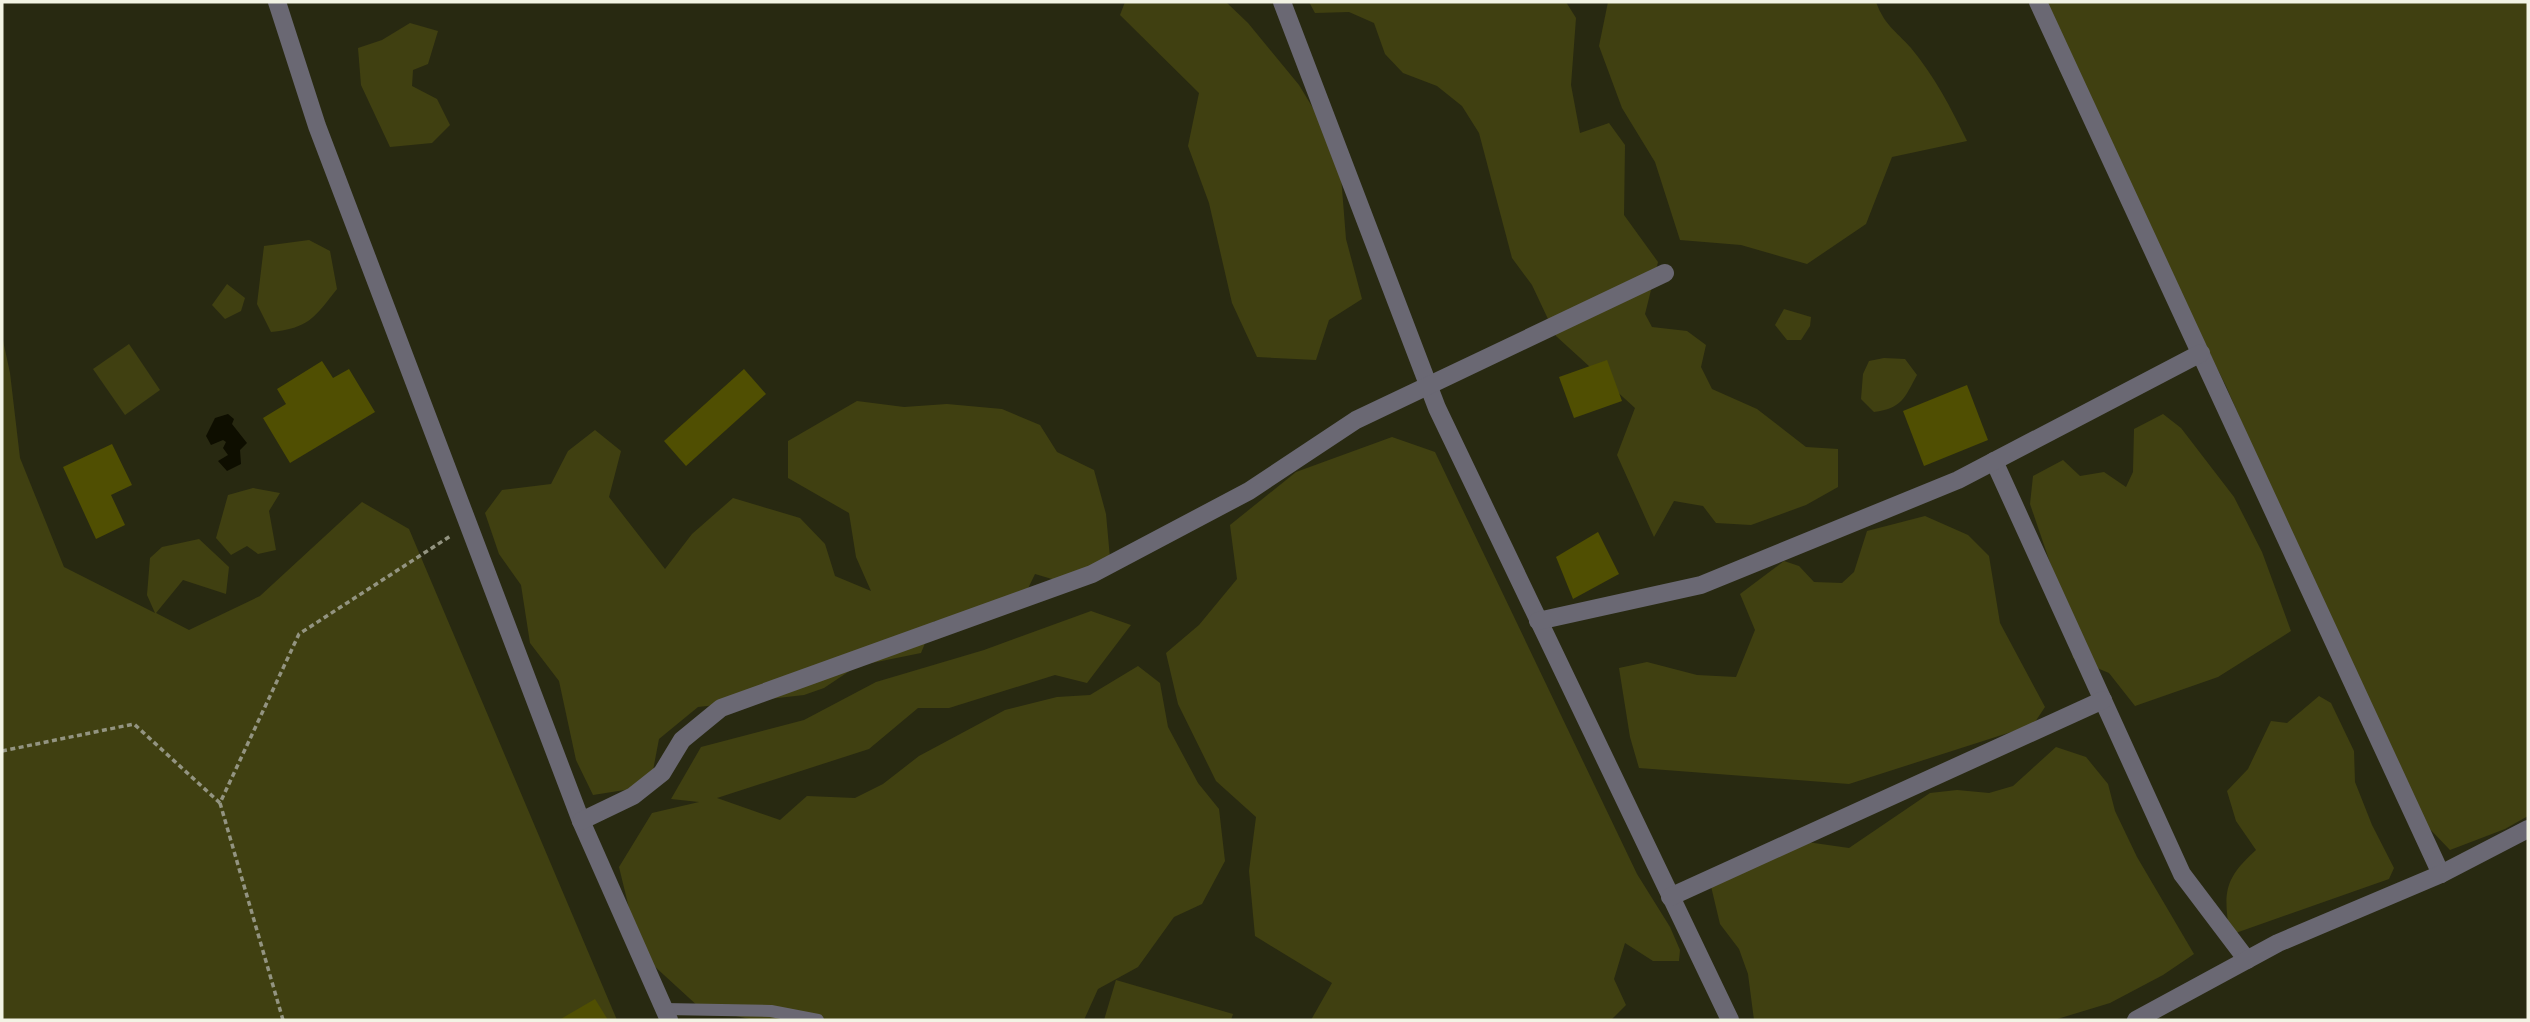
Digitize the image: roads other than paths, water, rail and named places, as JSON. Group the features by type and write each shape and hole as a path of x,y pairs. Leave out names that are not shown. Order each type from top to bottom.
{"street":[{"path":"277,2 317,126 581,821 667,1015"},
{"path":"1282,2 1428,386 1730,1020"},
{"path":"2038,2 2441,873"},
{"path":"581,821 633,796 662,773 682,740 721,708 1093,574 1249,491 1356,420 1665,274"},
{"path":"1538,621 1701,585 1958,480 2200,354"},
{"path":"1994,461 2182,874 2247,960"},
{"path":"1670,897 2103,700"},
{"path":"2136,1020 2278,943 2441,873 2528,829"}],"lane":[{"path":"667,1015 771,1011 818,1020"}]}
